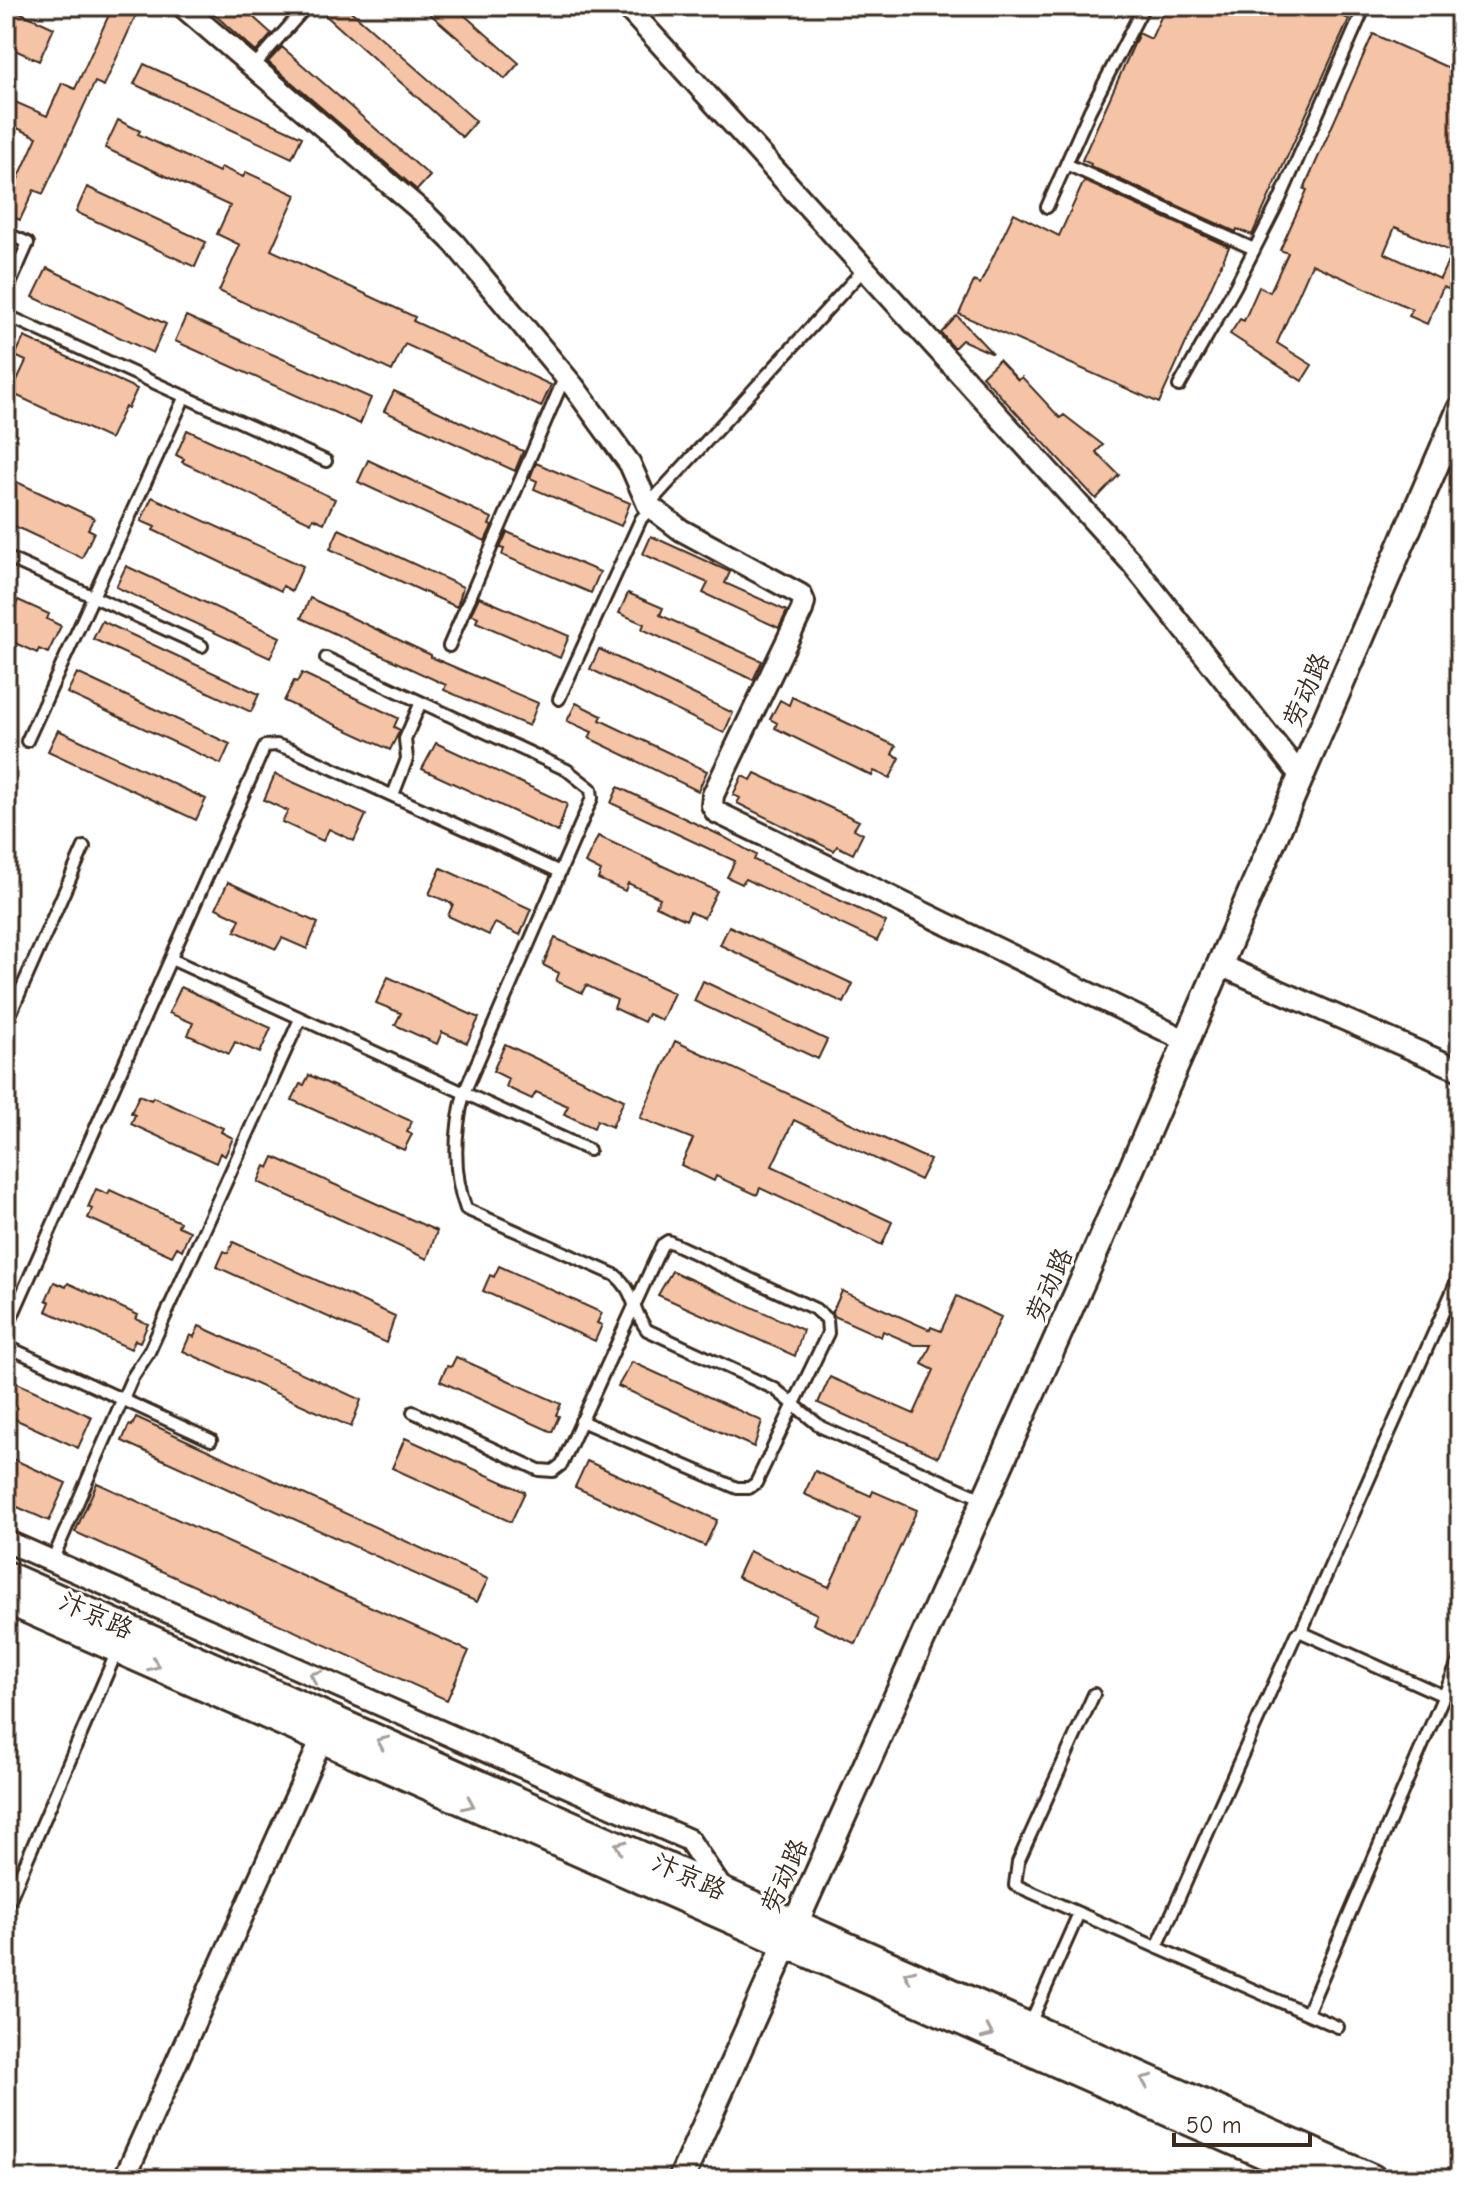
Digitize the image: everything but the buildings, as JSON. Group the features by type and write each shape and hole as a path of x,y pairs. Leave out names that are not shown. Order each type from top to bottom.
{"main road":[{"name":"汴京路","path":"6,1576 723,1891 789,1934 1322,2179"},
{"name":"汴京路","path":"6,1599 322,1739 789,1934 1028,2028 1372,2179"}],"street":[{"path":"182,6 426,215 454,243 565,376 630,464 650,507 681,530 801,595 804,602 713,795 712,805 716,812 1187,1041"},
{"path":"626,6 1131,562 1300,775"},
{"name":"劳动路","path":"681,2179 985,1500 1460,409"},
{"path":"1220,965 1460,1070"},
{"path":"6,1541 689,1840 723,1891"},
{"path":"124,2179 322,1739"}],"lane":[{"path":"253,67 307,6"},
{"path":"1047,207 1090,110 1144,6"},
{"path":"1179,386 1280,199 1365,6"},
{"path":"1066,164 1254,249"},
{"path":"6,233 28,243 6,293"},
{"path":"559,699 641,519 865,268"},
{"path":"6,315 326,461"},
{"path":"449,646 565,376"},
{"path":"27,741 185,396"},
{"path":"6,557 202,646"},
{"path":"326,658 567,770 591,789 592,798 464,1093 459,1115 457,1154 458,1179 466,1209 615,1275 628,1287 637,1318 647,1330 775,1389 821,1427 985,1500"},
{"path":"393,795 407,759 405,739 421,702"},
{"path":"6,1330 265,746 277,745 292,750 560,872"},
{"path":"6,1024 84,847"},
{"path":"171,959 589,1150"},
{"path":"52,1561 122,1400 149,1352 300,1019"},
{"path":"413,1412 539,1470 553,1471 562,1464 581,1421 662,1245 668,1241 815,1309 827,1319 828,1333 756,1483 749,1488 737,1488 581,1421"},
{"path":"1157,1947 1460,1274"},
{"path":"6,1346 211,1440"},
{"path":"1301,1632 1444,1696"},
{"path":"6,1908 118,1649"},
{"path":"1307,2013 1460,1658"},
{"path":"1094,1694 1018,1862 1015,1885 1338,2027"},
{"path":"1028,2028 1079,1913"}]}
